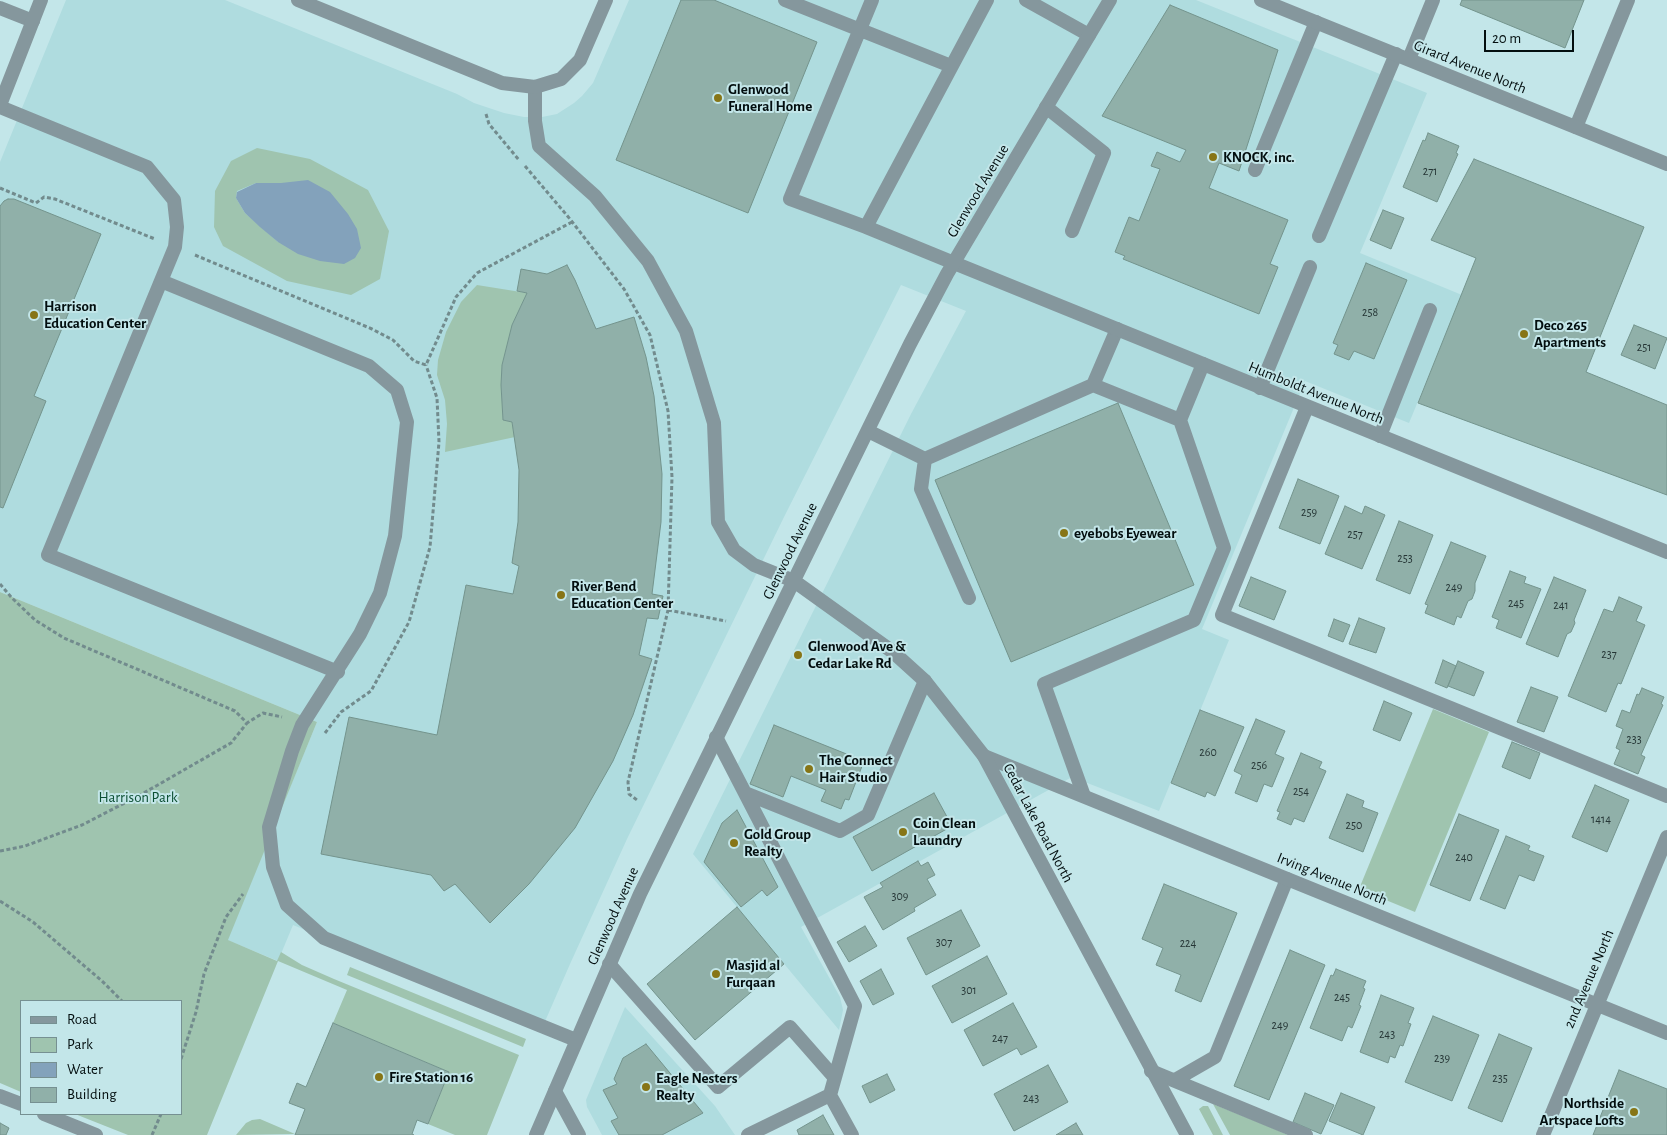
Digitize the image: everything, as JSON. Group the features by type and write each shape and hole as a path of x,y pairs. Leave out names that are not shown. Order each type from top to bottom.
{"street":[{"path":"41,0 0,106 147,168 174,200 178,227 175,247 48,556 338,672"},
{"path":"298,0 502,84 535,87 561,79 580,60 606,0"},
{"path":"785,0 951,66"},
{"path":"860,30 872,0"},
{"path":"866,227 987,0"},
{"path":"1026,0 1089,35"},
{"name":"Glenwood Avenue","path":"536,1135 608,964 640,894 910,344 954,262 1110,0"},
{"name":"Girard Avenue North","path":"1261,0 1667,164"},
{"path":"1319,236 1403,56 1433,0"},
{"path":"1576,127 1628,0"},
{"path":"0,8 33,21"},
{"path":"1255,170 1316,22"},
{"name":"Humboldt Avenue North","path":"860,30 790,200 866,227 954,262 1667,552"},
{"name":"Cedar Lake Road North","path":"535,87 535,121 539,146 595,196 648,261 686,331 714,423 718,522 734,550 754,565 794,581 893,652 925,681 984,756 1187,1135"},
{"path":"1046,107 1104,153 1072,231"},
{"path":"1260,388 1310,267"},
{"path":"161,281 369,366 397,390 407,422 395,536 380,594 338,672 315,703 302,725 292,751 269,827 273,867 287,905 324,938 576,1040"},
{"path":"1380,436 1430,310"},
{"path":"868,431 925,459 1094,385 1117,329"},
{"path":"1084,796 1044,684 1194,620 1224,548 1180,420 1203,364"},
{"path":"1094,385 1180,420"},
{"path":"1307,407 1222,614 1667,796"},
{"path":"925,459 921,489 969,598"},
{"path":"745,793 840,831 868,815 925,681"},
{"path":"716,737 855,1006 830,1095 852,1135"},
{"name":"Irving Avenue North","path":"984,756 1667,1033"},
{"name":"2nd Avenue North","path":"1543,1135 1667,837"},
{"path":"1175,1080 1215,1057 1288,879"},
{"path":"608,964 718,1087 790,1027 834,1077"},
{"path":"1152,1070 1306,1135"},
{"path":"554,1091 579,1135"},
{"path":"748,1135 830,1095"},
{"path":"0,1096 20,1104"},
{"path":"46,1115 96,1135"}],"path":[{"path":"486,114 490,124 572,222 624,289 650,335 668,411 672,477 668,610 628,782 629,794 637,800"},
{"path":"0,188 36,203 44,198 56,199 175,247 372,329 393,340 414,361 426,365"},
{"path":"0,851 26,846 82,825 142,794 231,743 248,723 263,713 277,715 326,733 341,712 371,692 408,622 430,547 439,442 437,398 426,365 456,297 478,273 572,222"},
{"path":"0,584 36,620 64,638 236,711 248,723"},
{"path":"668,610 726,621"},
{"path":"182,1057 196,1012 204,974 226,917 243,894"},
{"path":"0,902 33,922 102,981 121,1000"},
{"path":"152,1135 161,1115"}],"shaded area":[{"path":"66,0 225,0 457,94 474,103 504,113 524,117 542,117 557,114 574,103 593,83 629,0 1196,0 1427,93 1360,253 1462,295 1409,423 1305,381 1202,629 1229,640 1159,811 1072,777 801,927 840,997 843,1010 839,1030 693,854 911,414 966,311 901,285 784,517 627,839 543,1026 293,925 278,961 227,940 317,722 0,592 0,162"},
{"path":"625,1007 715,1106 735,1135 602,1135 587,1107 586,1100"}],"green space":[{"path":"257,148 310,159 368,190 389,231 380,279 351,295 287,281 223,246 214,227 215,191 231,161","holes":["256,183 281,183 278,242 245,213 236,198 237,191"]},
{"path":"477,285 527,293 512,325 502,365 503,420 512,422 515,437 445,452 447,424 445,400 437,375 438,360 446,332 461,302"},
{"name":"Harrison Park","path":"0,592 317,722 228,940 277,961 281,952 302,965 334,979 519,1055 487,1135 455,1135 428,1124 449,1072 333,1023 347,990 278,961 207,1135 128,1135 78,1115 182,1115 182,1000 20,1000 20,1092 0,1083"},
{"path":"1433,709 1489,732 1415,912 1359,889"},
{"path":"350,967 526,1039 523,1047 347,975"},
{"path":"1213,1104 1270,1127 1288,1135 1230,1135"},
{"path":"1203,1106 1208,1106 1223,1135 1213,1135 1199,1109"},
{"path":"260,1119 295,1134 236,1135 246,1123"}],"water":[{"path":"308,180 330,192 348,214 357,229 361,248 355,258 344,264 320,261 298,254 278,242 245,213 236,198 237,192 256,183"}],"building":[{"name":"Glenwood Funeral Home","path":"681,0 714,0 817,42 748,213 616,160"},
{"path":"1462,0 1584,0 1565,48 1460,5"},
{"name":"KNOCK, inc.","path":"1170,5 1278,50 1239,171 1219,163 1209,188 1288,220 1270,264 1278,267 1259,314 1123,259 1125,256 1115,252 1129,217 1139,221 1160,169 1151,166 1157,152 1180,162 1186,150 1102,116"},
{"path":"1428,133 1459,146 1456,153 1458,154 1437,202 1403,187 1423,140 1425,141"},
{"name":"Deco 265 Apartments","path":"1474,159 1644,227 1586,372 1667,405 1667,495 1418,403 1476,258 1431,240"},
{"name":"Harrison Education Center","path":"8,199 14,199 101,234 34,396 46,401 3,508 0,507 0,206"},
{"path":"1383,210 1404,218 1391,249 1370,240"},
{"path":"1366,263 1407,280 1374,359 1354,351 1349,360 1334,354 1338,345 1333,343"},
{"name":"River Bend Education Center","path":"567,265 596,329 634,317 646,357 654,396 662,474 661,522 652,594 663,596 658,619 647,618 639,655 652,659 633,715 613,761 575,828 529,884 490,923 455,884 444,891 431,875 321,854 349,717 437,735 466,585 513,594 519,566 512,563 518,522 519,470 512,422 503,420 502,365 512,325 527,293 517,291 521,269 547,274"},
{"path":"1634,325 1667,338 1655,369 1621,355"},
{"name":"eyebobs Eyewear","path":"1118,403 1194,585 1011,662 935,480"},
{"path":"1298,479 1339,496 1320,544 1279,528"},
{"path":"1345,506 1362,514 1365,506 1385,515 1362,569 1325,554"},
{"path":"1399,521 1433,535 1410,594 1376,580"},
{"path":"1451,542 1486,556 1475,583 1472,599 1468,601 1461,618 1457,616 1454,625 1425,613 1428,605 1425,604"},
{"path":"1510,571 1526,577 1524,583 1541,589 1521,638 1496,628 1499,620 1492,617"},
{"path":"1251,577 1286,591 1274,620 1239,606"},
{"path":"1554,577 1586,590 1574,620 1575,623 1571,632 1567,634 1558,657 1526,644"},
{"path":"1619,597 1642,607 1636,621 1645,625 1621,684 1618,683 1606,712 1568,696 1604,609 1613,612"},
{"path":"1359,618 1385,628 1376,653 1349,644"},
{"path":"1334,619 1350,625 1343,642 1328,636"},
{"path":"1443,660 1456,666 1447,688 1435,683"},
{"path":"1458,661 1484,672 1474,696 1448,686"},
{"path":"1531,687 1558,697 1544,732 1517,722"},
{"path":"1642,688 1664,697 1661,704 1663,705 1641,755 1645,757 1638,774 1614,764 1620,750 1616,748 1623,729 1616,726 1622,710 1630,713 1637,694 1639,695"},
{"path":"1384,701 1412,713 1400,741 1373,730"},
{"path":"1200,710 1244,727 1215,796 1207,792 1205,797 1171,783"},
{"path":"1256,719 1285,731 1275,754 1284,758 1272,787 1264,784 1257,802 1235,793 1242,775 1234,771"},
{"name":"The Connect Hair Studio","path":"774,725 864,761 849,800 845,799 841,809 821,801 826,790 791,776 783,797 750,784"},
{"path":"1512,742 1540,753 1530,779 1502,767"},
{"path":"1301,753 1322,762 1319,768 1326,771 1304,822 1294,818 1291,825 1277,819 1280,812 1277,811"},
{"path":"1595,785 1629,800 1607,852 1572,837"},
{"name":"Coin Clean Laundry","path":"934,793 952,826 872,871 853,837"},
{"path":"1347,794 1364,801 1362,807 1378,813 1363,852 1329,838"},
{"name":"Gold Group Realty","path":"737,810 778,887 767,896 762,890 741,907 704,862 722,823"},
{"path":"1459,814 1499,830 1470,901 1430,885"},
{"path":"1506,836 1530,846 1528,850 1544,856 1534,881 1519,875 1505,909 1480,899"},
{"path":"918,861 921,866 928,862 935,875 927,879 936,895 914,908 915,911 883,930 864,897 883,887 880,883"},
{"path":"1164,884 1237,913 1201,1002 1175,991 1181,975 1156,965 1163,948 1142,939"},
{"name":"Masjid al Furqaan","path":"737,907 784,964 695,1040 647,984"},
{"path":"961,910 980,946 926,975 907,938"},
{"path":"865,926 877,946 849,962 837,942"},
{"path":"1290,950 1325,965 1269,1100 1234,1086"},
{"path":"987,956 1007,994 952,1023 932,986"},
{"path":"881,969 894,994 873,1005 860,981"},
{"path":"1336,969 1366,981 1359,1005 1361,1006 1352,1028 1348,1026 1342,1041 1310,1028 1331,975 1333,976"},
{"path":"1381,995 1414,1008 1408,1023 1411,1024 1403,1046 1400,1045 1395,1058 1390,1056 1388,1063 1360,1052"},
{"path":"1013,1003 1037,1047 1021,1055 1017,1048 983,1066 964,1030"},
{"path":"1433,1016 1479,1035 1452,1101 1405,1082"},
{"name":"Fire Station 16","path":"333,1023 449,1072 428,1124 417,1120 412,1134 414,1135 295,1135 305,1109 289,1103 297,1083 306,1087"},
{"path":"1499,1034 1532,1048 1502,1122 1468,1108"},
{"name":"Eagle Nesters Realty","path":"646,1044 703,1113 662,1135 619,1135 611,1121 618,1118 603,1090 617,1084 614,1079 623,1058"},
{"path":"1048,1065 1068,1102 1014,1131 994,1094"},
{"name":"Northside Artspace Lofts","path":"1619,1070 1667,1089 1667,1135 1593,1135"},
{"path":"887,1074 895,1090 870,1103 862,1086"},
{"path":"1305,1093 1334,1105 1321,1134 1293,1122"},
{"path":"1341,1093 1375,1107 1363,1135 1329,1121"},
{"path":"823,1115 834,1135 799,1135 797,1130"},
{"path":"0,1123 9,1128 6,1135 0,1135"},
{"path":"1076,1123 1083,1135 1056,1135"}],"place":[{"name":"Glenwood Funeral Home","path":"718,98"},
{"name":"KNOCK, inc.","path":"1213,157"},
{"name":"Harrison Education Center","path":"34,315"},
{"name":"Deco 265 Apartments","path":"1524,334"},
{"name":"eyebobs Eyewear","path":"1064,533"},
{"name":"River Bend Education Center","path":"561,595"},
{"name":"Glenwood Ave & Cedar Lake Rd","path":"798,655"},
{"name":"The Connect Hair Studio","path":"809,769"},
{"name":"Coin Clean Laundry","path":"903,832"},
{"name":"Gold Group Realty","path":"734,843"},
{"name":"Masjid al Furqaan","path":"716,974"},
{"name":"Fire Station 16","path":"379,1077"},
{"name":"Eagle Nesters Realty","path":"646,1087"},
{"name":"Northside Artspace Lofts","path":"1634,1112"}]}
